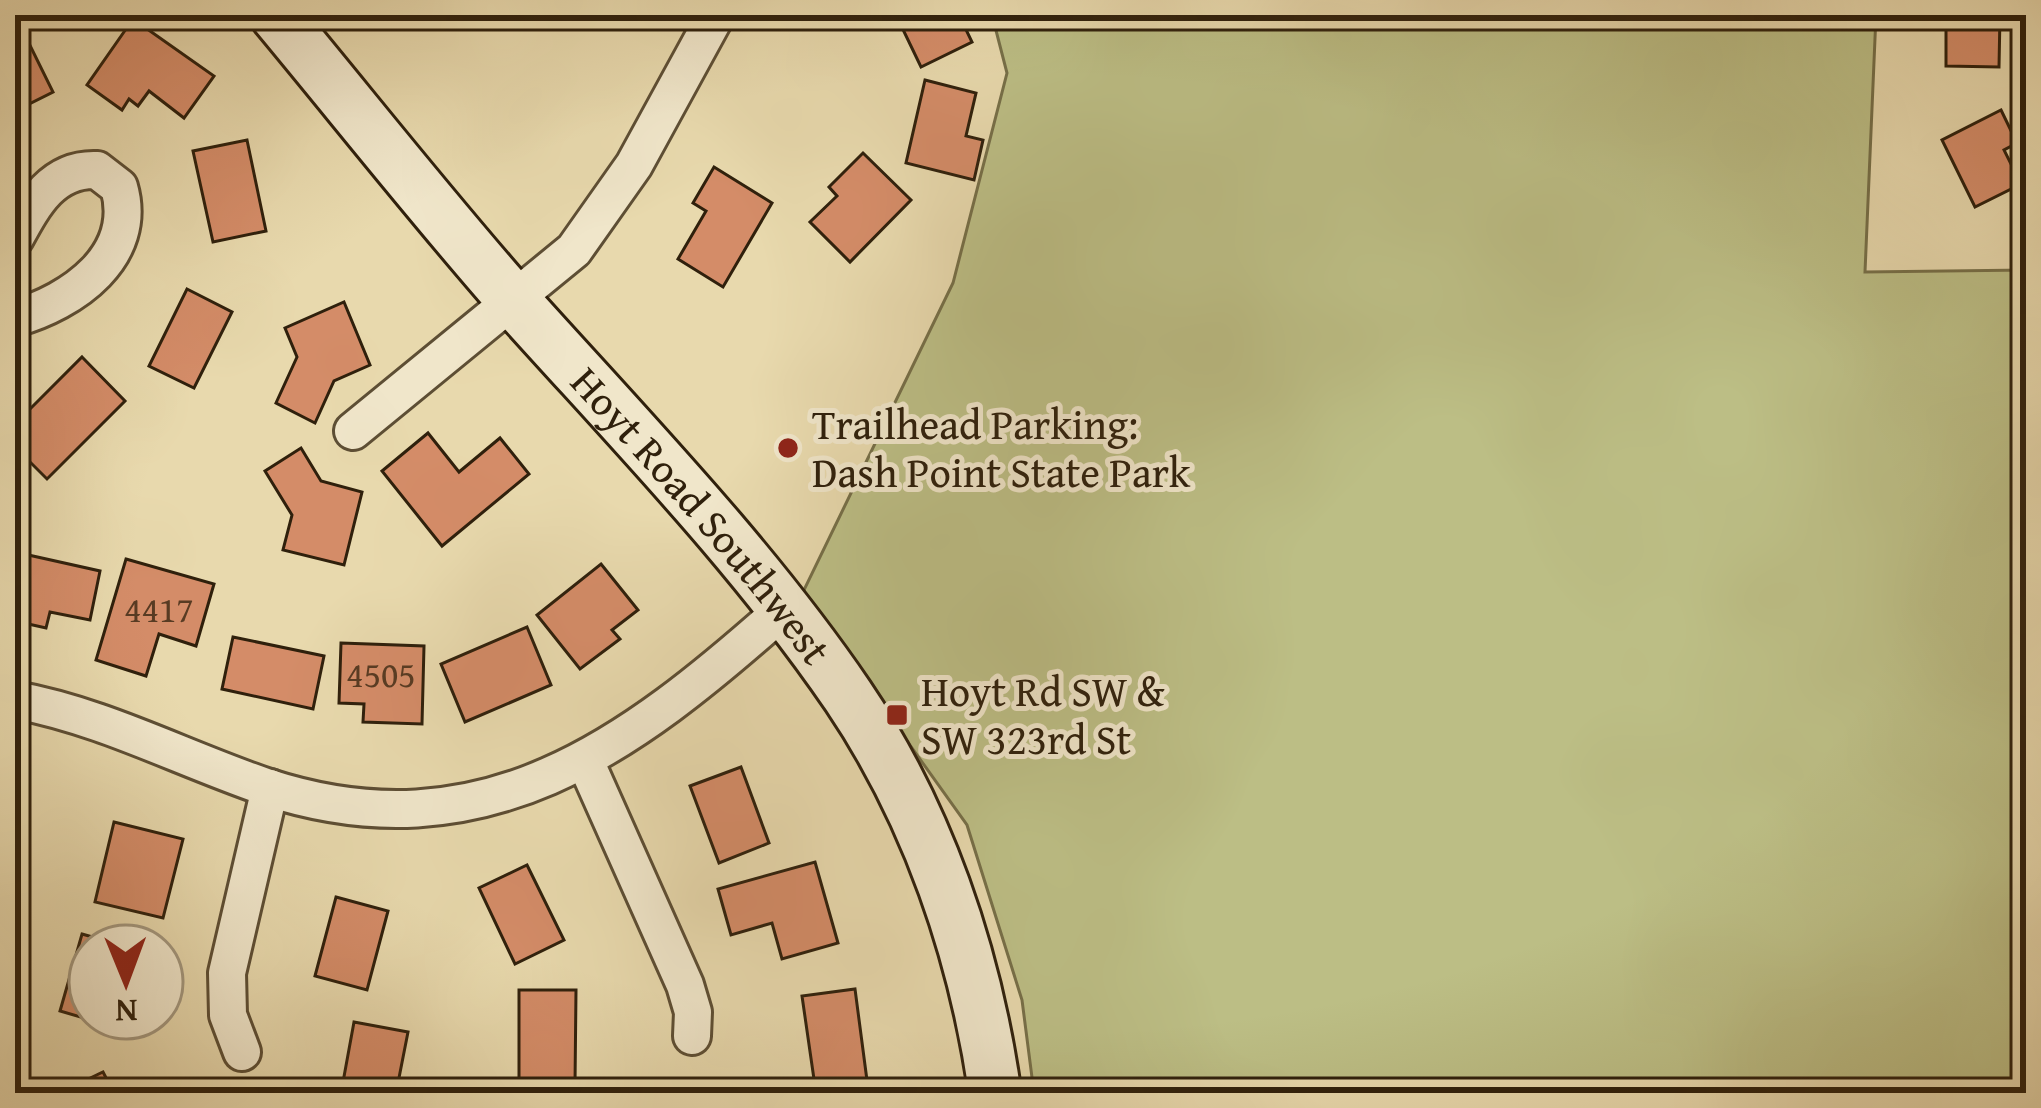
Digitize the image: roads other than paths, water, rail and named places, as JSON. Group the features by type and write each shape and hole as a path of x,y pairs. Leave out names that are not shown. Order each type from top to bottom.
{"main road":[{"name":"Hoyt Road Southwest","path":"276,15 512,298 783,610 850,698 909,805 970,959 994,1093"}],"street":[{"path":"352,431 574,250 606,209 716,15"},
{"path":"15,238 35,203 59,178 97,170 119,188 121,227 101,267 64,299 15,318"},
{"path":"15,700 79,712 270,788 344,804 409,808 475,800 586,763 659,715 783,610"},
{"path":"586,763 685,985 693,1012 692,1036"},
{"path":"242,1052 228,1016 227,973 270,788"}],"place":[{"name":"Trailhead Parking: Dash Point State Park","path":"788,448"},
{"name":"Hoyt Rd SW & SW 323rd St","path":"897,715"}]}
